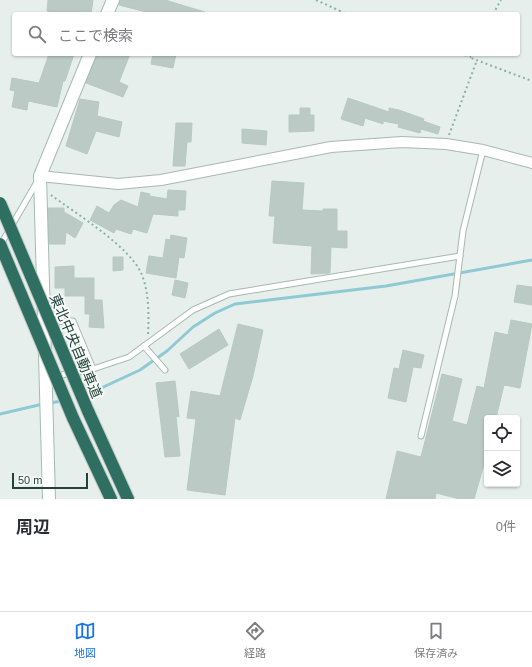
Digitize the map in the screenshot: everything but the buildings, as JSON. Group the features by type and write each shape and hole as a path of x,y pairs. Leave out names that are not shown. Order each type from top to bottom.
{"highway":[{"name":"東北中央自動車道","path":"0,203 88,412 128,499"},
{"path":"0,244 73,418 111,499"}],"street":[{"path":"108,12 113,0"},
{"path":"49,499 40,182 89,56"},
{"path":"40,182 118,184 161,180 344,145 402,142 446,144 483,150 532,163"}],"lane":[{"path":"421,436 456,296 463,231 483,150"},
{"path":"0,247 40,182"},
{"path":"45,381 93,369 129,357 193,310 229,294 460,256"},
{"path":"43,322 73,320 93,369"},
{"path":"146,345 164,369"}],"path":[{"path":"316,0 343,12"},
{"path":"494,12 501,0"},
{"path":"466,56 532,81"},
{"path":"446,144 477,60"},
{"path":"40,182 112,240 132,260 142,273 147,291 146,345"}],"waterway":[{"path":"84,396 140,370 167,351 193,327 215,313 235,304 386,286 532,260"},
{"path":"49,403 63,401"},
{"path":"0,414 43,404"}]}
